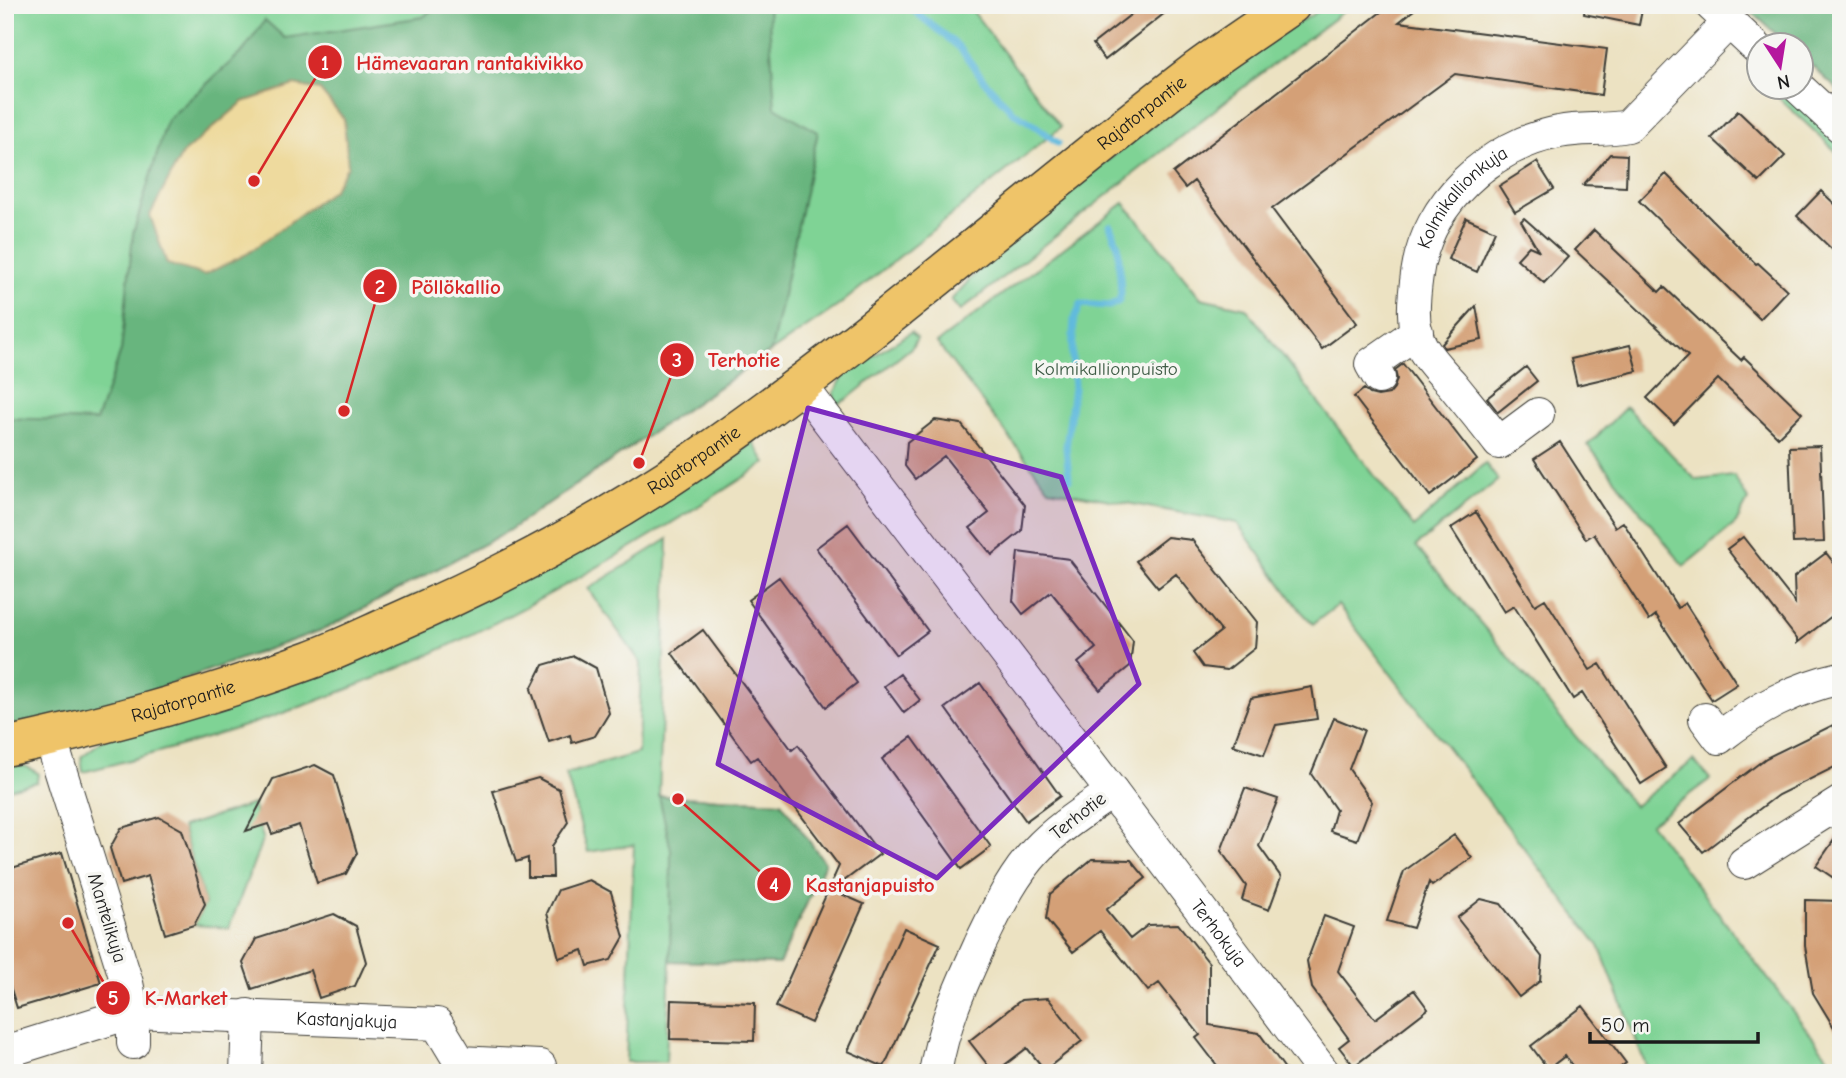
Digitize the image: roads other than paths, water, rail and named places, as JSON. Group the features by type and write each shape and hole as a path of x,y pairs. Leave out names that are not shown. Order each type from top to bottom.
{"main road":[{"name":"Rajatorpantie","path":"5,747 199,696 313,659 503,573 627,505 697,459 800,384 931,284 1195,72 1291,5"}],"street":[{"path":"1720,14 1744,36"},
{"name":"Kolmikallionkuja","path":"1538,414 1499,443 1421,346 1417,332 1415,291 1419,260 1442,208 1460,186 1485,164 1538,137 1560,131 1610,130 1628,126 1720,14"},
{"path":"1814,102 1841,127"},
{"path":"1379,378 1371,365 1417,332"},
{"name":"Terhotie","path":"800,384 1112,792 1062,827 1037,849 1014,877 952,1004 941,1038 935,1073"},
{"path":"1712,729 1818,683 1841,678"},
{"name":"Mantelikuja","path":"50,737 127,983 133,1012 133,1043"},
{"name":"Terhokuja","path":"1112,792 1324,1073"},
{"path":"1744,863 1841,802"},
{"path":"5,1052 133,1012"},
{"name":"Kastanjakuja","path":"133,1012 438,1024 460,1062 540,1066"},
{"path":"246,1073 248,1015"}],"waterway":[{"path":"907,5 959,47 986,83 1012,111 1058,143"},
{"path":"1069,479 1066,447 1074,388 1074,320 1081,304 1109,306 1119,301 1121,293 1118,245 1110,226"}],"place":[{"name":"Hämevaaran rantakivikko","path":"254,181"},
{"name":"Pöllökallio","path":"344,411"},
{"name":"Terhotie","path":"639,463"},
{"name":"Kastanjapuisto","path":"678,799"},
{"name":"K-Market","path":"68,923"}],"park label":[{"name":"Kolmikallionpuisto","path":"1106,369"}]}
